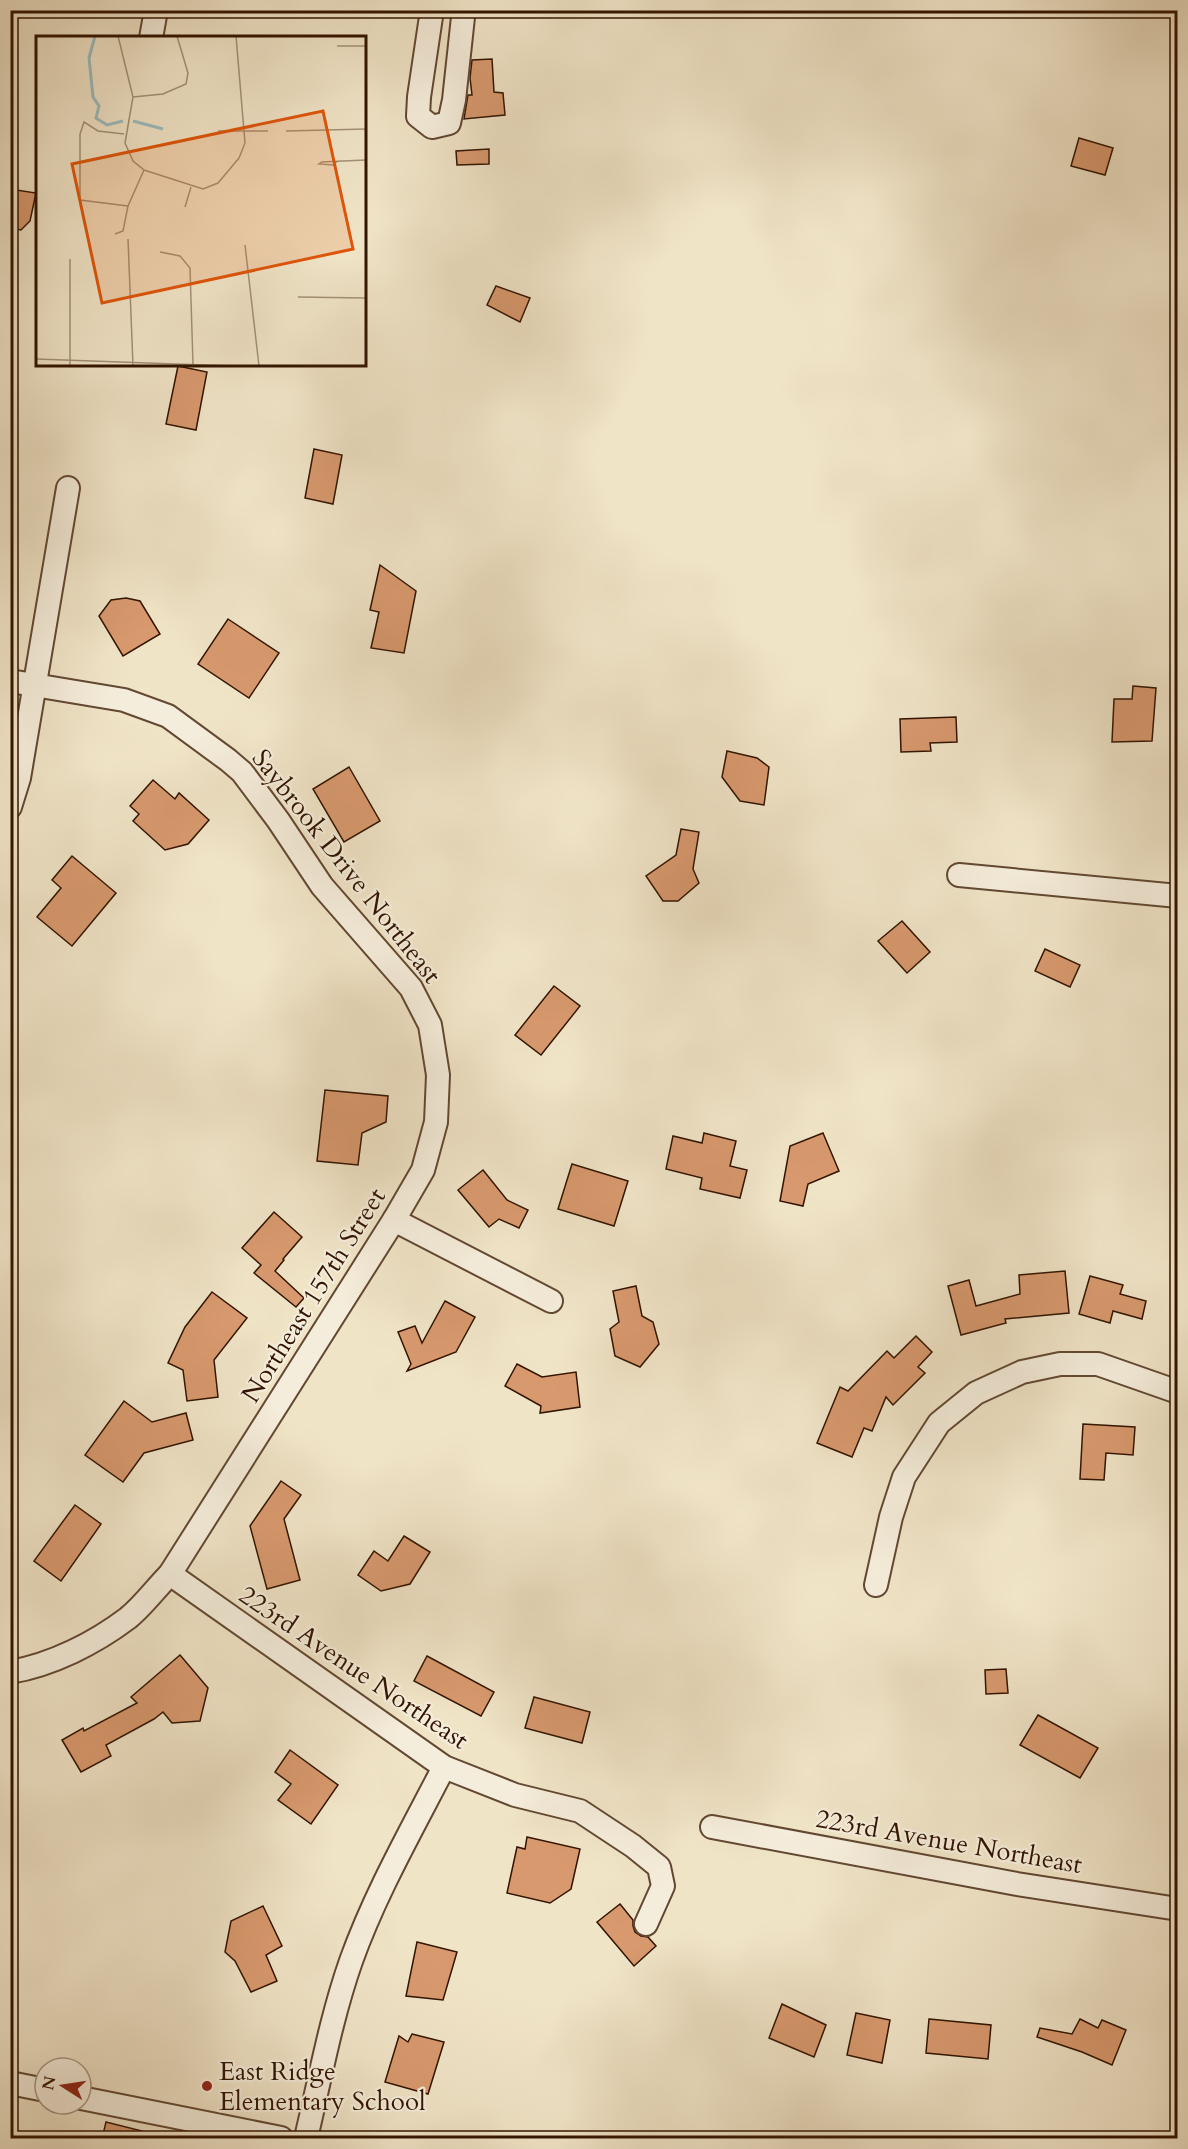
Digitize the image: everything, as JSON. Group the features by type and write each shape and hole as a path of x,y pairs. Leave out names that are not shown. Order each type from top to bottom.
{"street":[{"path":"151,36 156,10"},
{"path":"432,10 418,116 432,127 449,123 454,100 463,17 460,10"},
{"path":"10,807 19,778 68,488"},
{"name":"Saybrook Drive Northeast","path":"10,681 124,700 168,716 242,771 322,886 411,988 430,1025"},
{"path":"960,875 1178,896"},
{"name":"Northeast 157th Street","path":"170,1574 394,1220 423,1170 436,1122 438,1076 430,1025"},
{"path":"394,1220 551,1301"},
{"path":"876,1585 891,1517 904,1477 939,1423 976,1393 1023,1372 1060,1364 1098,1364 1178,1392"},
{"path":"10,1672 24,1670 83,1647 129,1617 170,1574"},
{"name":"223rd Avenue Northeast","path":"170,1574 444,1767 516,1795 580,1811 633,1846 659,1867 663,1886 646,1924"},
{"path":"306,2139 332,2027 351,1961 376,1899 444,1767"},
{"name":"223rd Avenue Northeast","path":"712,1827 1017,1884 1178,1909"},
{"path":"10,2084 33,2089"},
{"path":"93,2100 281,2139"}],"building":[{"path":"492,59 494,92 503,93 505,115 464,119 468,95 472,95 470,78 472,60"},
{"path":"1079,138 1113,148 1105,175 1071,166"},
{"path":"489,149 489,164 457,165 456,151"},
{"path":"10,189 36,193 30,221 21,230 10,228"},
{"path":"496,286 530,298 520,322 487,305"},
{"path":"178,366 207,372 196,430 166,424"},
{"path":"314,449 342,455 333,504 305,498"},
{"path":"380,565 416,591 404,653 371,648 379,612 370,610"},
{"path":"126,598 140,601 160,634 123,656 99,616 111,600"},
{"path":"228,619 279,653 249,698 198,664"},
{"path":"1133,686 1156,688 1152,741 1112,742 1114,699 1132,699"},
{"path":"956,717 957,742 930,743 931,751 901,752 900,719"},
{"path":"727,751 757,758 769,767 764,805 740,801 722,777"},
{"path":"349,767 380,821 344,842 313,789"},
{"path":"153,780 175,799 179,793 209,820 188,844 165,850 133,821 139,814 130,806"},
{"path":"681,829 699,832 693,869 699,883 678,901 663,901 646,876 676,855"},
{"path":"72,856 116,893 72,946 37,917 61,888 52,880"},
{"path":"902,921 930,952 907,973 878,941"},
{"path":"1045,949 1080,965 1070,987 1035,971"},
{"path":"554,986 580,1006 541,1055 515,1035"},
{"path":"325,1090 388,1096 386,1122 362,1133 358,1165 317,1161"},
{"path":"704,1133 736,1141 730,1166 747,1170 740,1198 700,1189 702,1178 666,1169 673,1136 702,1143"},
{"path":"823,1133 839,1171 808,1184 803,1206 780,1201 790,1146"},
{"path":"572,1164 628,1181 614,1226 558,1209"},
{"path":"483,1170 507,1200 528,1210 519,1228 499,1219 489,1227 458,1190"},
{"path":"274,1212 302,1237 275,1271 304,1298 296,1307 254,1273 261,1265 242,1248"},
{"path":"1065,1271 1069,1313 1005,1319 1006,1323 961,1335 948,1286 969,1280 976,1306 1020,1294 1019,1275"},
{"path":"1090,1276 1123,1285 1120,1294 1146,1301 1142,1319 1113,1311 1110,1323 1079,1314"},
{"path":"636,1286 642,1316 653,1322 659,1344 640,1367 615,1356 610,1329 619,1322 613,1291"},
{"path":"212,1292 247,1318 214,1360 218,1397 187,1401 183,1370 168,1363 185,1327"},
{"path":"445,1301 475,1317 456,1352 407,1371 411,1364 398,1332 415,1326 422,1343"},
{"path":"916,1336 932,1352 918,1367 925,1373 893,1405 886,1397 872,1431 864,1428 852,1457 817,1443 840,1387 848,1391 887,1351 894,1358"},
{"path":"517,1364 542,1377 576,1372 580,1407 540,1413 541,1406 505,1386"},
{"path":"124,1401 152,1422 186,1413 193,1440 144,1453 123,1482 85,1455"},
{"path":"1083,1424 1135,1427 1133,1455 1106,1453 1104,1480 1080,1479"},
{"path":"281,1481 301,1495 284,1519 300,1580 267,1589 250,1526"},
{"path":"75,1505 101,1524 61,1581 34,1561"},
{"path":"404,1536 430,1552 410,1584 381,1591 358,1575 374,1551 388,1561"},
{"path":"180,1655 208,1688 200,1721 172,1723 163,1712 106,1745 111,1756 81,1772 62,1740 137,1703 131,1697"},
{"path":"427,1656 494,1692 481,1716 414,1681"},
{"path":"1006,1669 1008,1693 986,1694 985,1670"},
{"path":"534,1697 590,1712 582,1743 525,1728"},
{"path":"1038,1715 1098,1748 1080,1778 1020,1745"},
{"path":"290,1750 338,1785 311,1824 278,1800 291,1784 275,1772"},
{"path":"527,1837 580,1849 571,1889 550,1903 507,1893 517,1847 525,1849"},
{"path":"620,1904 633,1920 635,1932 648,1937 656,1946 634,1966 597,1922"},
{"path":"263,1906 282,1946 266,1955 277,1981 251,1992 235,1961 225,1952 231,1921"},
{"path":"417,1942 457,1952 443,2000 406,1996"},
{"path":"782,2004 826,2025 814,2057 769,2038"},
{"path":"856,2013 890,2020 882,2063 847,2055"},
{"path":"929,2019 991,2025 988,2059 926,2053"},
{"path":"1080,2019 1098,2028 1102,2020 1126,2030 1112,2065 1037,2037 1040,2028 1072,2034"},
{"path":"412,2034 444,2042 428,2094 385,2082 399,2036 408,2042"},
{"path":"106,2122 150,2133 150,2139 102,2139"}],"place":[{"name":"East Ridge Elementary School","path":"207,2086"}]}
